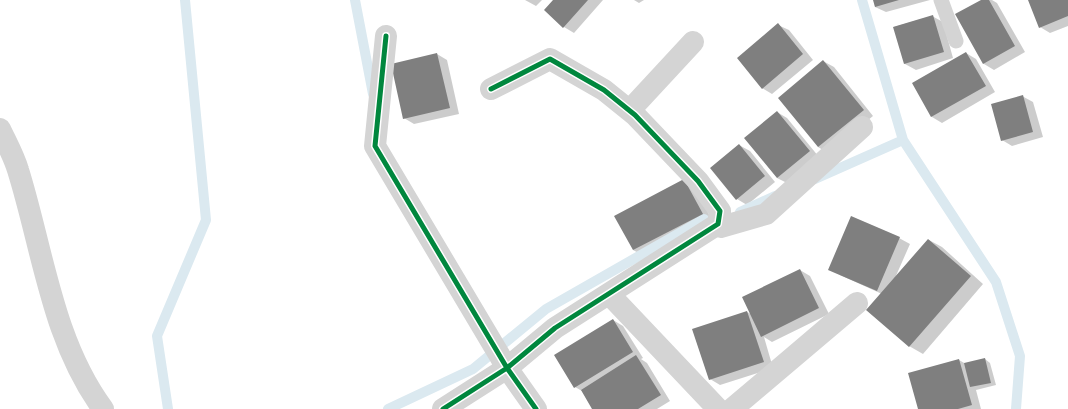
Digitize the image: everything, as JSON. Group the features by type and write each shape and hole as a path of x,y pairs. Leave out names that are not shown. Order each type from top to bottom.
{"street":[{"path":"386,36 375,146 507,368 536,409"},
{"path":"630,110 693,42"},
{"path":"443,409 507,368 556,328 718,224 720,211 714,200 698,181 630,110 604,90 550,59 491,89"},
{"path":"718,224 721,227 766,214 862,128"},
{"path":"0,129 18,169 62,331 93,395 103,409"},
{"path":"609,294 718,409"},
{"path":"732,409 857,303"}],"lane":[{"path":"941,0 956,41"}],"building":[{"path":"553,0 588,0 563,28 544,10"},
{"path":"873,0 899,0 875,7"},
{"path":"981,0 989,0 1015,46 983,64 955,14"},
{"path":"1028,0 1068,0 1068,16 1039,28"},
{"path":"933,15 944,52 904,64 893,27"},
{"path":"778,23 803,54 762,89 737,58"},
{"path":"966,52 986,86 931,117 912,83"},
{"path":"437,53 450,108 403,119 391,64"},
{"path":"823,60 864,110 818,147 778,98"},
{"path":"1023,95 1033,132 1001,141 991,104"},
{"path":"777,111 810,151 777,178 744,138"},
{"path":"739,144 765,176 736,200 710,168"},
{"path":"684,179 703,214 633,250 614,216"},
{"path":"851,216 900,237 877,291 828,270"},
{"path":"928,239 971,276 909,347 866,310"},
{"path":"800,269 819,308 761,337 742,297"},
{"path":"747,311 764,362 709,380 692,329"},
{"path":"613,319 633,352 574,388 554,355"},
{"path":"636,355 661,395 638,409 592,409 581,390"},
{"path":"985,358 991,383 970,387 964,363"},
{"path":"959,359 972,405 958,409 918,409 908,373"}],"waterway":[{"path":"168,409 157,336 206,220 185,0"},
{"path":"355,0 373,94"},
{"path":"862,0 903,140 996,282 1020,356 1016,409"},
{"path":"815,179 903,140"},
{"path":"740,212 775,196"},
{"path":"388,409 473,369 546,309 704,219"}],"cycle path":[{"path":"386,36 375,146 507,368 536,409"},
{"path":"443,409 507,368 555,328 718,224 720,211 698,181 635,115 604,90 550,59 491,89"}]}
